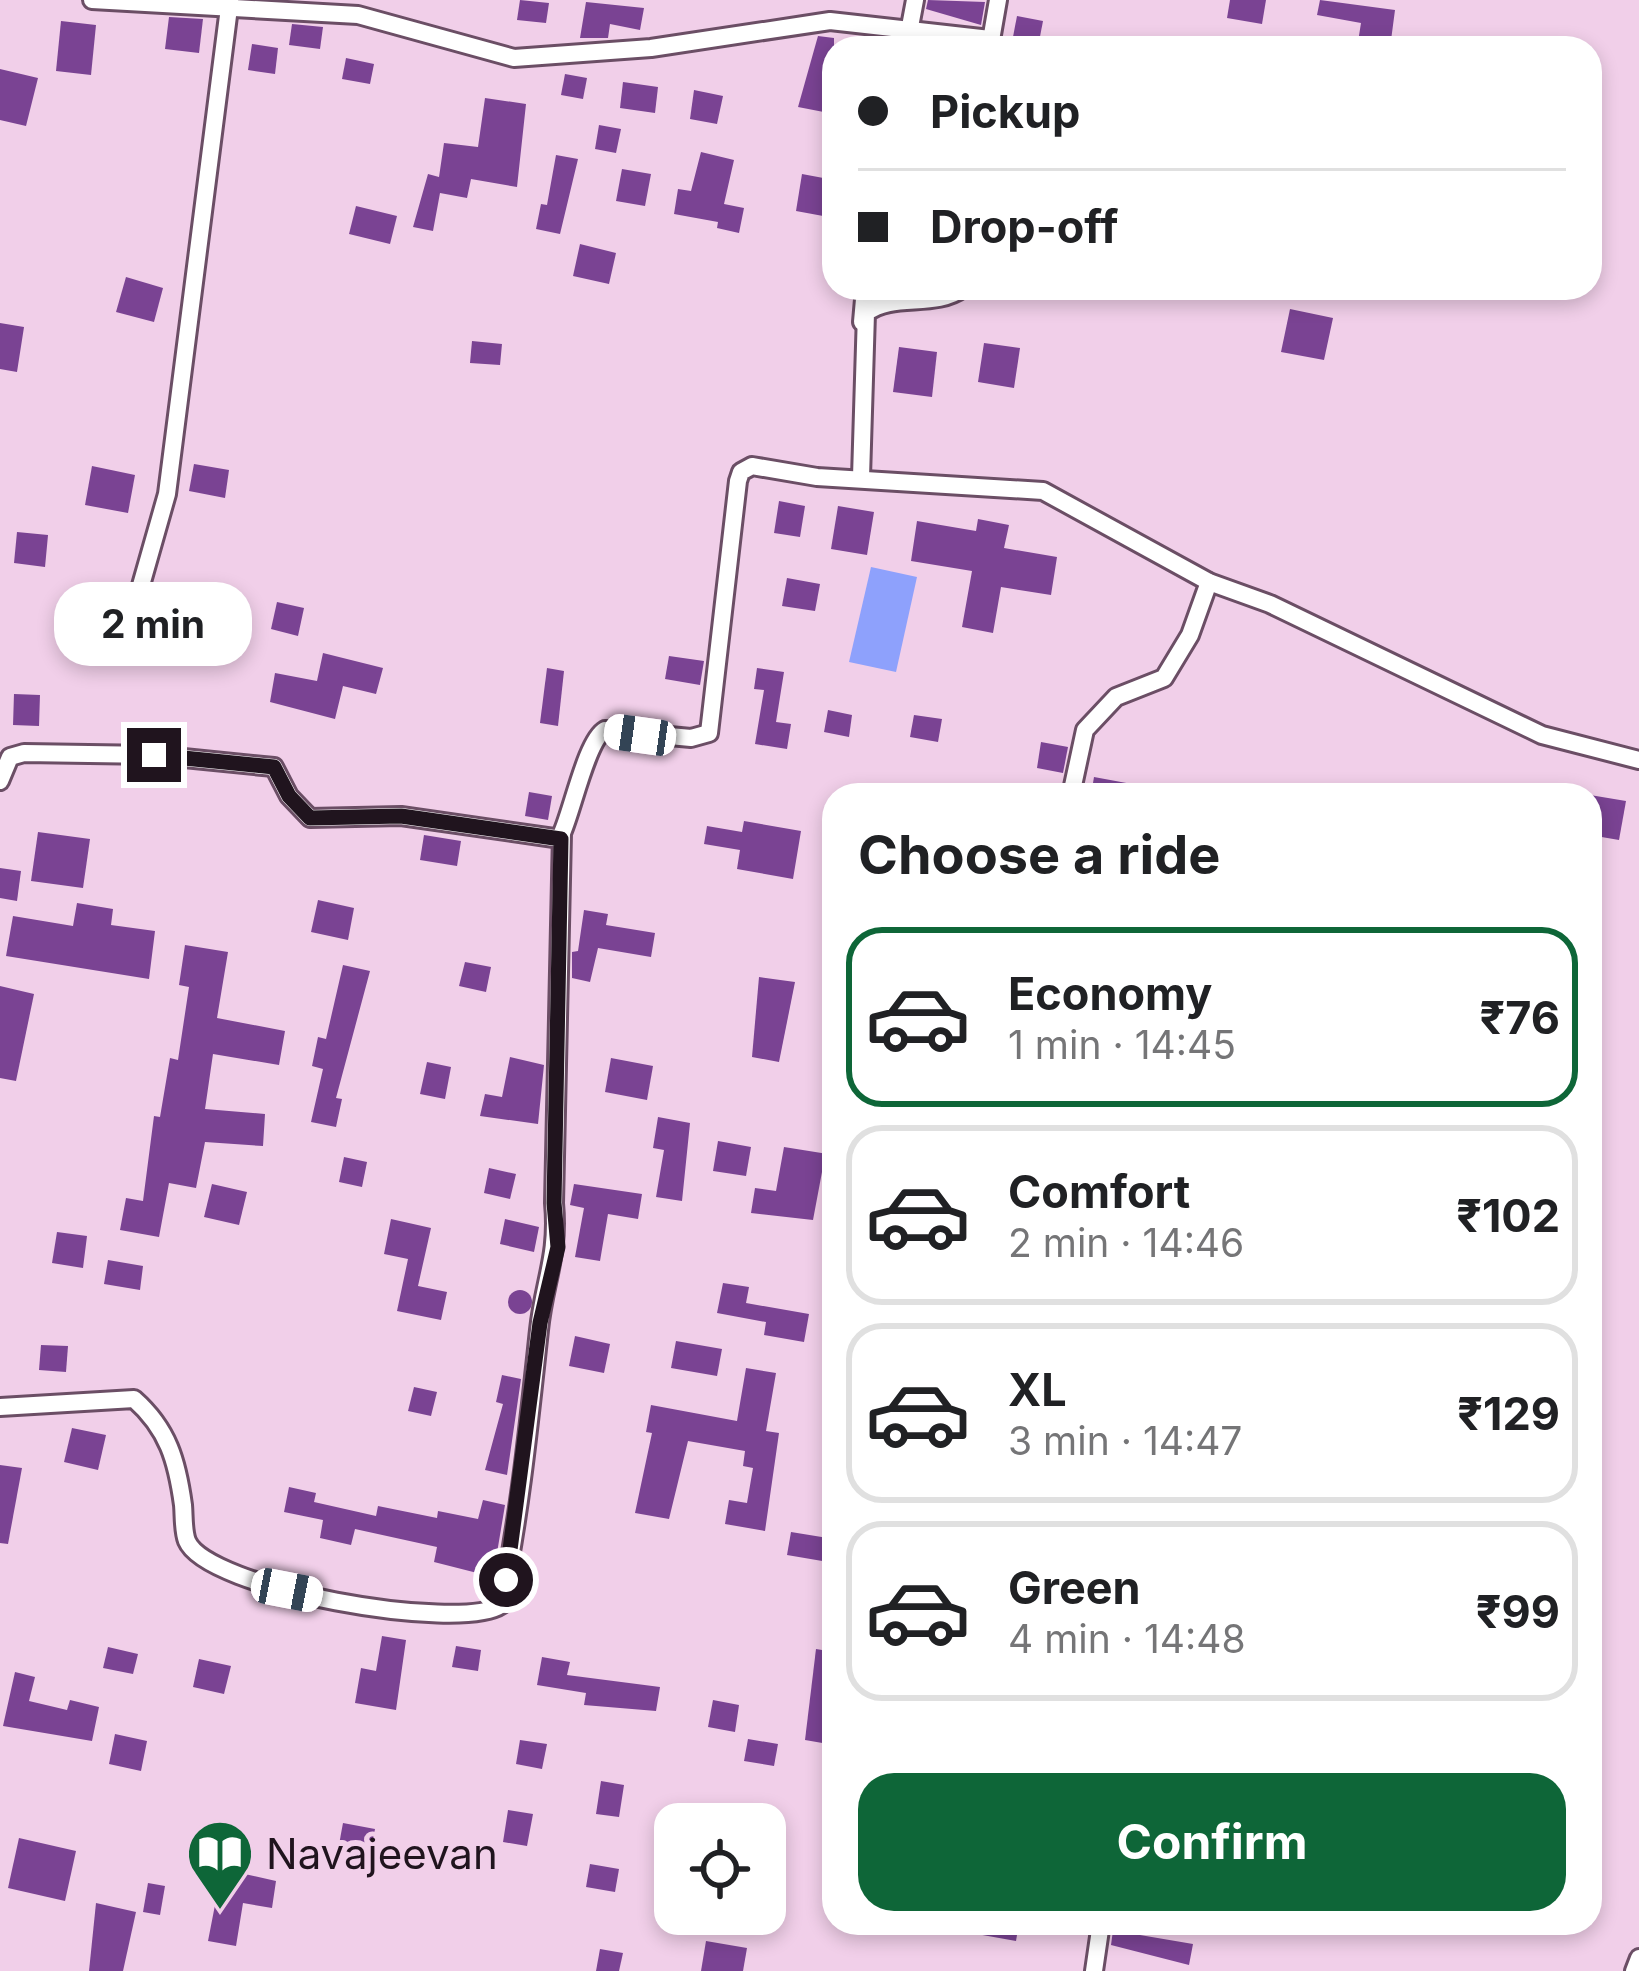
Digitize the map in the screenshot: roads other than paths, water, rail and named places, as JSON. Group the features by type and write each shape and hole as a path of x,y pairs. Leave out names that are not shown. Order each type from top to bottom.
{"street":[{"path":"92,0 229,4 358,15 514,58 651,48 830,21 895,36"},
{"path":"909,36 915,0"},
{"path":"991,36 998,0"},
{"path":"122,652 167,494 229,4"},
{"path":"861,477 864,300"},
{"path":"862,322 877,305 928,300"},
{"path":"0,1407 134,1399 167,1436 188,1542 219,1565 287,1590 427,1616 490,1612 501,1605 523,1478 540,1323 558,1247 554,1203 561,839 596,735 605,730 691,738 709,733 741,472 752,466 1043,491 1209,582 1270,604 1543,735 1639,760"},
{"path":"1073,783 1084,730 1116,697 1164,678 1190,635 1209,582"},
{"path":"0,781 10,757 24,753 154,755 274,767 289,796 310,818 401,816 561,839"},
{"path":"1094,1971 1098,1935"},
{"path":"1634,1971 1639,1958"}],"water":[{"path":"871,567 917,577 896,672 849,662"}],"place":[{"name":"Navajeevan","path":"220,1912"}]}
